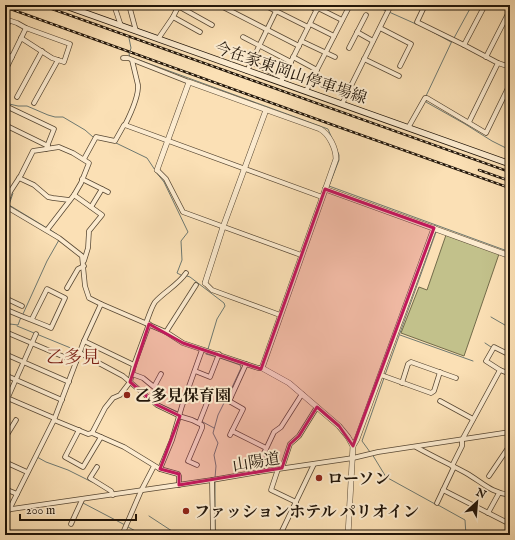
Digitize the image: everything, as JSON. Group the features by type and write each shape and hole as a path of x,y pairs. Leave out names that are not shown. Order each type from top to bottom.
{"main road":[{"name":"今在家東岡山停車場線","path":"62,5 247,70 282,80 306,91 510,164"}],"street":[{"path":"114,5 121,26"},
{"path":"129,5 136,31"},
{"path":"170,5 178,7 212,25"},
{"path":"220,5 300,44 335,57"},
{"path":"264,5 334,36"},
{"path":"247,70 279,5"},
{"path":"308,5 318,8 342,20"},
{"path":"306,91 350,5"},
{"path":"342,104 391,5"},
{"path":"425,5 417,22 498,63 510,66"},
{"path":"464,45 485,5"},
{"path":"158,39 178,7"},
{"path":"234,52 282,80 318,8"},
{"path":"486,57 510,10"},
{"path":"349,48 366,15"},
{"path":"173,17 200,32"},
{"path":"5,29 7,20 70,44 64,62 21,38"},
{"path":"5,71 26,28"},
{"path":"380,28 411,44 400,66"},
{"path":"357,32 373,40"},
{"path":"243,38 291,62"},
{"path":"17,97 42,51"},
{"path":"5,54 12,57"},
{"path":"293,57 317,70"},
{"path":"123,58 320,129 327,135 335,152 336,158 262,368"},
{"path":"364,59 399,76"},
{"path":"34,103 58,60"},
{"path":"84,159 95,139 115,141 125,125 135,102 138,85 132,60"},
{"path":"468,122 498,63"},
{"path":"189,82 157,170 166,179 183,212 301,255"},
{"path":"408,128 426,98 486,133 510,84"},
{"path":"5,108 6,106 54,129 47,147"},
{"path":"266,110 223,227 205,283 212,290 280,315"},
{"path":"5,125 47,147"},
{"path":"125,125 322,197"},
{"path":"48,229 74,195 89,163 59,147 47,147 33,151 11,191 5,206 48,229 74,248 82,256 84,261"},
{"path":"19,178 34,185 48,196 69,200"},
{"path":"82,179 108,192"},
{"path":"5,189 11,191"},
{"path":"91,207 102,189"},
{"path":"325,189 510,256"},
{"path":"74,195 102,215 89,231 88,248 84,261 85,286 89,298 166,332 183,343 218,356 262,368 265,371 283,379 339,426 353,446"},
{"path":"348,535 353,446 383,376 434,228"},
{"path":"67,288 78,269 84,266"},
{"path":"92,434 105,408 113,398 120,395 130,382 152,307 156,301 177,284 186,273"},
{"path":"166,332 196,285"},
{"path":"5,309 51,328 65,298 47,289 32,319"},
{"path":"5,298 22,306"},
{"path":"7,510 17,494 54,419 84,340 101,304"},
{"path":"8,333 76,362"},
{"path":"5,404 6,398 16,380 36,334"},
{"path":"84,340 134,365"},
{"path":"510,355 493,348 486,361 500,370 510,374"},
{"path":"160,470 202,350"},
{"path":"80,353 124,376 157,405 192,420 200,421"},
{"path":"5,354 69,382"},
{"path":"195,371 210,377 218,356"},
{"path":"402,382 408,364 412,362 456,378"},
{"path":"246,364 229,396 229,401 243,409 231,433 266,448"},
{"path":"437,503 462,446 462,440 500,370"},
{"path":"383,376 431,393 434,391 440,372"},
{"path":"132,374 143,378 154,387 161,374"},
{"path":"5,375 62,400"},
{"path":"197,465 188,461 202,428 200,421 212,390 229,396"},
{"path":"258,472 258,466 274,432 281,427 302,394"},
{"path":"6,398 88,434 101,437 130,450 160,470 178,474 179,485"},
{"path":"440,401 474,419"},
{"path":"296,502 270,490 290,444 299,436 317,407"},
{"path":"5,438 16,420"},
{"path":"79,430 65,457 83,467 101,437"},
{"name":"山陽道","path":"7,510 214,480 352,458 415,446 510,432"},
{"path":"489,476 510,445"},
{"path":"415,446 468,474 487,488 499,493 510,495"},
{"path":"5,462 27,472"},
{"path":"280,535 314,464"},
{"path":"122,535 141,490 154,466"},
{"path":"97,467 90,478 111,491 113,495"},
{"path":"213,535 214,480"},
{"path":"5,488 17,494"},
{"path":"443,490 510,524"},
{"path":"488,513 499,493"},
{"path":"71,524 82,500"}],"highlighted area":[{"path":"325,189 434,228 353,446 339,426 317,407 299,436 290,444 282,468 179,485 179,474 160,469 180,416 157,405 130,382 149,324 183,343 261,369"}],"shaded area":[{"path":"446,235 499,254 464,356 401,333 419,287 427,290"}],"waterway":[{"path":"374,5 386,11"},
{"path":"454,38 472,5"},
{"path":"389,12 416,24"},
{"path":"431,31 451,42"},
{"path":"129,38 131,48 129,54 130,57"},
{"path":"426,96 452,41"},
{"path":"139,60 328,129 339,155 339,160 329,186 510,252"},
{"path":"426,99 426,102 510,150"},
{"path":"5,103 18,106 27,106 48,115 63,117 85,130 93,137"},
{"path":"116,143 147,158 155,170"},
{"path":"156,172 164,182 188,232 181,241 182,260 177,273 181,275"},
{"path":"5,188 10,190"},
{"path":"12,192 9,205 47,228"},
{"path":"49,229 58,235"},
{"path":"385,375 436,232"},
{"path":"23,314 47,261 59,240"},
{"path":"187,276 224,303 225,306 217,319 208,349"},
{"path":"5,335 10,324 18,325 21,317"},
{"path":"491,317 510,328"},
{"path":"17,326 78,351"},
{"path":"400,335 473,361"},
{"path":"485,343 491,347"},
{"path":"206,354 217,357"},
{"path":"220,358 240,365 241,368 229,394"},
{"path":"370,452 362,441 384,378"},
{"path":"147,394 160,404 178,412"},
{"path":"215,478 216,466 214,455 218,443 213,433 218,415 227,397"},
{"path":"188,417 198,420"},
{"path":"201,421 214,428"},
{"path":"372,454 386,477 435,504"},
{"path":"37,457 92,482"},
{"path":"215,481 215,535"},
{"path":"83,503 125,525"},
{"path":"438,505 465,520 466,535"},
{"path":"149,516 178,535"},
{"path":"128,527 143,535"}],"railway":[{"path":"41,5 510,172"},
{"path":"5,7 510,188"},
{"path":"479,170 510,181"}],"place":[{"name":"乙多見保育園","path":"127,395"},
{"name":"ローソン","path":"319,478"},
{"name":"ファッションホテル パリオイン","path":"186,511"}],"district":[{"name":"乙多見","path":"73,357"}]}
